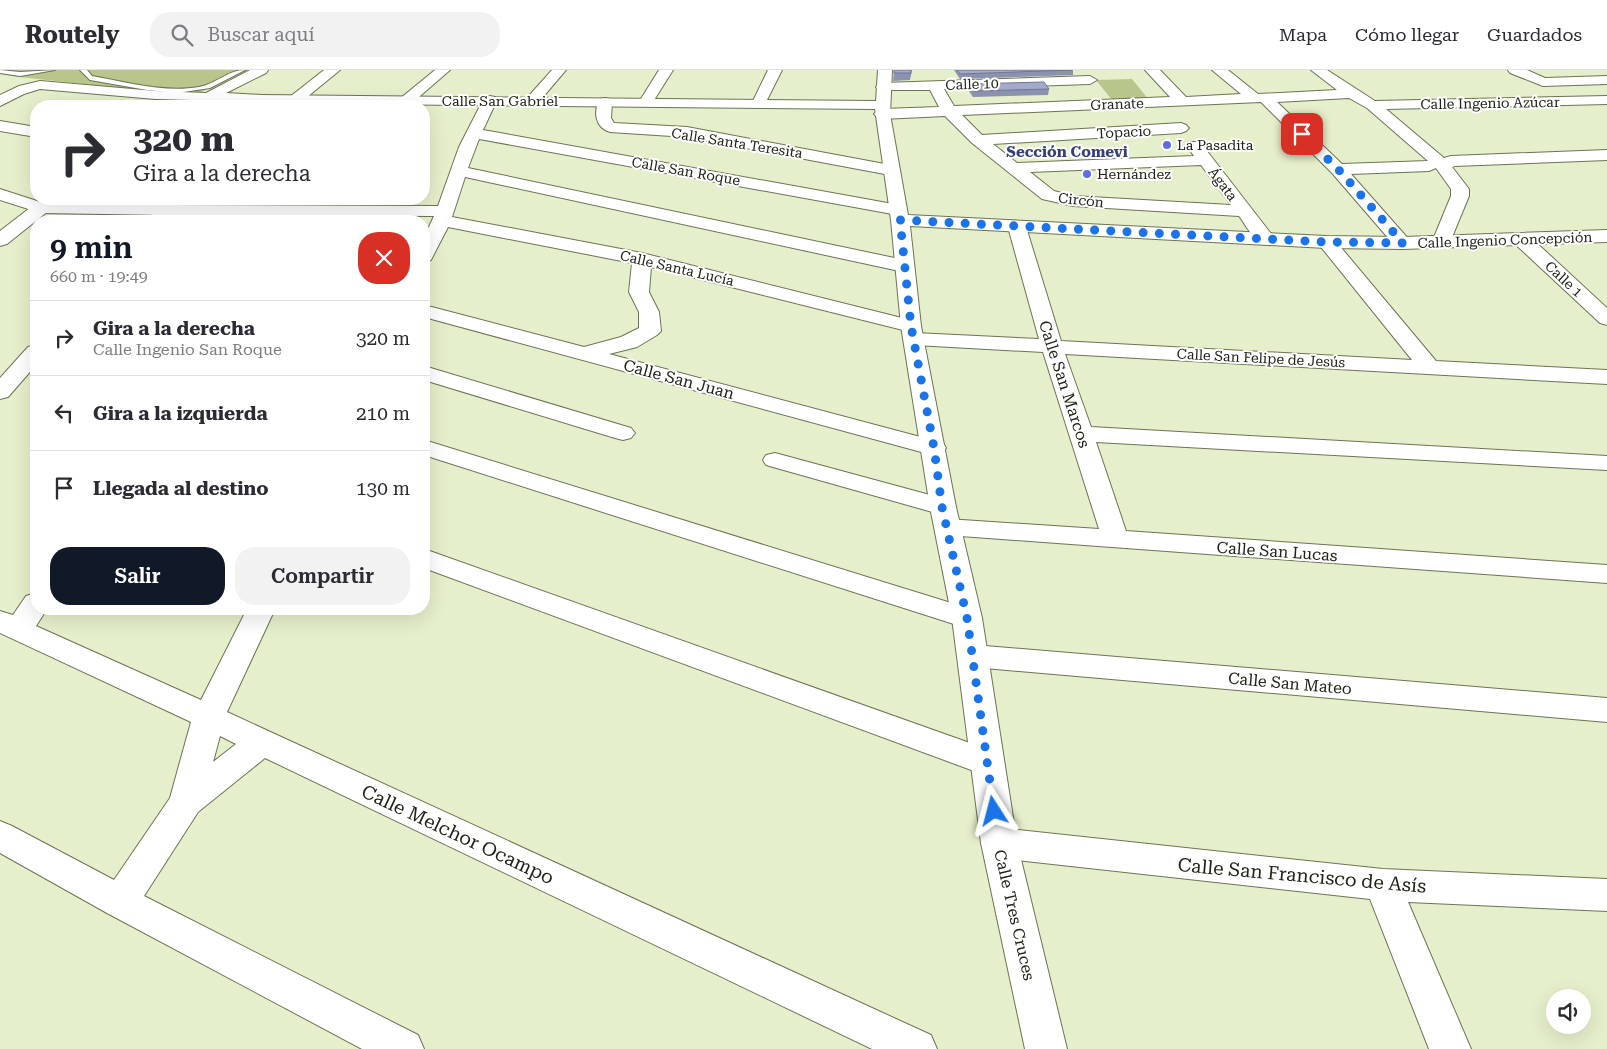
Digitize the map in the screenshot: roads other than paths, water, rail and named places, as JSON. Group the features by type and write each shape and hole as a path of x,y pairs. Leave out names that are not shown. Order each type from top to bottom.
{"street":[{"path":"206,98 261,70"},
{"path":"296,99 333,70"},
{"path":"407,100 443,70"},
{"path":"532,101 559,70"},
{"path":"646,102 666,70"},
{"path":"759,103 776,70"},
{"path":"1078,70 1090,80 1110,104"},
{"path":"1152,70 1175,102"},
{"path":"1219,70 1260,98 1338,169 1403,243"},
{"path":"1318,70 1457,183 1460,192 1441,242"},
{"path":"1515,70 1543,82 1567,83 1607,80"},
{"name":"Calle 10","path":"883,94 934,85 1090,80"},
{"path":"1567,83 1604,102"},
{"name":"Calle San Gabriel","path":"0,102 28,86 40,85 227,100"},
{"name":"Circón","path":"934,85 949,110 978,140 1048,195 1062,200 1244,211"},
{"name":"Calle San Gabriel","path":"407,100 759,103 883,94"},
{"name":"Granate","path":"883,94 949,110 1347,94"},
{"name":"Calle Tres Cruces","path":"883,94 890,170 899,215 913,332 945,517 967,618 999,843 1046,1049"},
{"path":"1347,94 1372,105 1436,166 1449,183 1440,216"},
{"path":"150,100 155,95"},
{"name":"Calle San Gabriel","path":"286,100 316,100"},
{"path":"430,243 443,216 471,140 490,100"},
{"name":"Calle Santa Teresita","path":"606,102 603,118 610,127 687,132 890,170"},
{"name":"Ágata","path":"1175,102 1181,128 1266,239"},
{"name":"Calle Ingenio Azúcar","path":"1372,105 1604,102"},
{"path":"0,126 30,131"},
{"name":"Topacio","path":"978,140 1181,128"},
{"name":"Calle San Roque","path":"471,140 516,140 899,215 1018,227 1266,239"},
{"path":"1436,166 1451,160 1607,155"},
{"path":"1014,168 1205,160"},
{"path":"1338,169 1436,166 1461,169 1607,164"},
{"path":"459,171 904,266"},
{"name":"Calle Santa Lucía","path":"0,194 30,204"},
{"name":"Calle Santa Lucía","path":"32,205 41,208 300,210 419,215"},
{"path":"32,215 41,208"},
{"name":"Calle Santa Lucía","path":"430,215 443,216 642,259 913,332"},
{"path":"2,237 30,216"},
{"name":"Calle San Marcos","path":"1018,227 1052,346 1116,540"},
{"name":"Calle Ingenio Concepción","path":"1266,239 1403,243 1607,236"},
{"name":"Calle 1","path":"1521,239 1607,319"},
{"path":"1326,242 1430,368"},
{"path":"642,259 639,292 649,312 652,371"},
{"name":"Calle San Juan","path":"430,313 934,448"},
{"path":"586,353 629,342 650,331"},
{"name":"Calle San Felipe de Jesús","path":"913,332 1052,346 1607,377"},
{"path":"0,392 24,363"},
{"path":"430,375 623,433"},
{"path":"1082,434 1607,463"},
{"path":"430,449 967,618"},
{"name":"Calle San Lucas","path":"775,460 945,517 1116,540 1607,574"},
{"path":"430,560 986,762"},
{"path":"120,902 186,802 209,717 258,615"},
{"name":"Calle Melchor Ocampo","path":"18,618 209,717 916,1049"},
{"name":"Calle San Mateo","path":"973,656 1607,710"},
{"path":"186,802 262,742"},
{"path":"0,836 120,902 403,1049"},
{"name":"Calle San Francisco de Asís","path":"999,843 1383,885 1607,895"},
{"path":"1383,885 1450,1049"}],"lane":[{"path":"0,71 20,74 52,70"},
{"path":"83,70 90,78 175,91 191,91 205,88 242,70"}],"place":[{"name":"La Pasadita","path":"1167,145"},
{"name":"Hernández","path":"1087,174"}],"district":[{"name":"Sección Comevi","path":"1067,152"}]}
